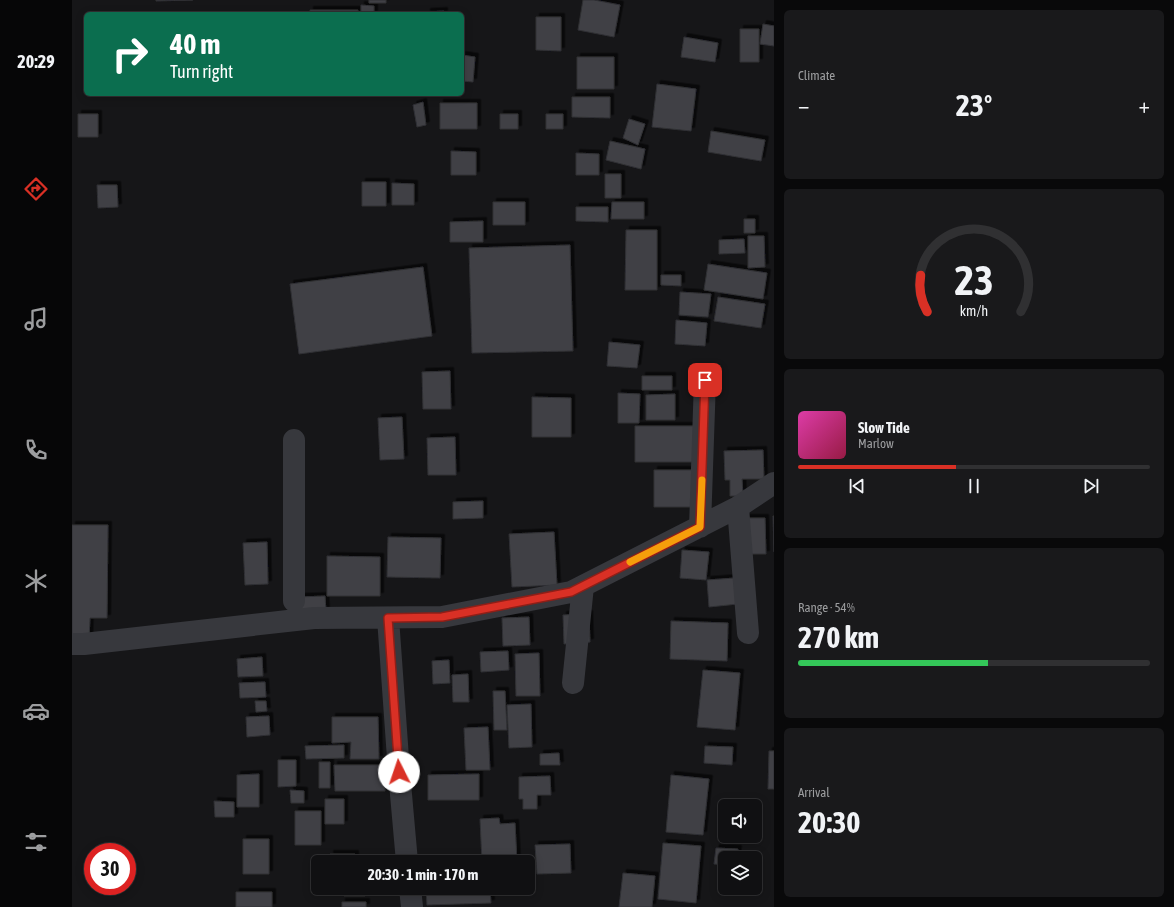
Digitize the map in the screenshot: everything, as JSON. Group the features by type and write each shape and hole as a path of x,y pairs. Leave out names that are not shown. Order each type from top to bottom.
{"street":[{"path":"700,527 705,380"},
{"path":"294,440 294,601"},
{"path":"72,644 84,644 314,618 442,617 571,592 738,508 774,483"},
{"path":"738,508 748,633"},
{"path":"573,683 583,586"},
{"path":"388,618 406,855"},
{"path":"411,895 412,907"}],"building":[{"path":"156,0 193,0 156,1"},
{"path":"369,0 386,0 386,3 369,3"},
{"path":"583,0 594,0 620,5 614,37 578,30"},
{"path":"361,5 374,6 374,12 361,12"},
{"path":"310,10 358,10 358,12 310,12"},
{"path":"536,17 561,17 561,51 536,50"},
{"path":"763,24 774,26 774,46 760,44"},
{"path":"740,29 759,29 759,62 740,62"},
{"path":"684,37 718,43 715,62 681,57"},
{"path":"464,55 475,57 473,82 464,81"},
{"path":"577,57 614,57 614,89 577,89"},
{"path":"657,84 696,89 691,131 652,127"},
{"path":"572,97 610,97 610,118 572,117"},
{"path":"423,102 426,125 417,127 413,105"},
{"path":"440,103 477,103 477,129 440,129"},
{"path":"78,114 98,114 98,137 78,137"},
{"path":"500,114 518,114 518,129 500,129"},
{"path":"546,114 563,114 563,129 546,129"},
{"path":"629,119 645,124 638,145 623,138"},
{"path":"711,131 765,140 761,161 708,152"},
{"path":"610,141 645,149 641,169 606,160"},
{"path":"451,151 476,152 476,175 451,175"},
{"path":"576,153 599,154 599,175 576,175"},
{"path":"605,174 621,174 621,198 605,198"},
{"path":"362,182 386,182 386,206 362,206"},
{"path":"392,183 414,184 414,205 392,205"},
{"path":"97,185 117,185 118,207 98,208"},
{"path":"493,202 525,202 525,225 493,225"},
{"path":"612,202 644,202 644,219 611,219"},
{"path":"576,207 608,207 608,222 576,221"},
{"path":"744,219 755,219 755,233 744,233"},
{"path":"483,221 483,242 450,242 450,222"},
{"path":"626,230 657,230 657,290 625,290"},
{"path":"748,236 764,236 765,267 748,268"},
{"path":"744,239 745,253 719,254 719,240"},
{"path":"570,245 573,351 472,353 469,248"},
{"path":"708,264 767,273 763,299 704,290"},
{"path":"423,267 432,336 299,354 290,284"},
{"path":"661,275 681,275 681,286 661,285"},
{"path":"680,292 711,294 708,317 679,315"},
{"path":"718,297 765,304 761,328 714,321"},
{"path":"676,320 707,323 705,346 675,344"},
{"path":"609,342 640,345 637,368 607,366"},
{"path":"450,371 451,409 423,409 422,372"},
{"path":"642,376 672,376 672,390 642,390"},
{"path":"618,393 640,394 639,423 618,423"},
{"path":"675,394 675,420 646,420 646,395"},
{"path":"532,397 571,398 571,437 532,437"},
{"path":"402,417 404,459 380,460 378,418"},
{"path":"635,426 700,426 700,462 635,462"},
{"path":"455,437 456,475 428,475 427,438"},
{"path":"763,450 764,479 742,479 743,496 730,496 730,480 725,480 724,451"},
{"path":"654,470 698,470 698,507 654,507"},
{"path":"483,501 483,518 453,519 453,502"},
{"path":"773,516 774,516 774,552"},
{"path":"744,518 765,518 766,554 745,554"},
{"path":"72,525 108,525 107,618 90,618 89,640 72,639"},
{"path":"554,532 557,585 512,587 509,534"},
{"path":"388,537 441,538 440,578 387,577"},
{"path":"267,542 268,584 245,585 243,543"},
{"path":"682,550 709,552 706,580 680,578"},
{"path":"327,556 380,557 380,596 327,596"},
{"path":"735,578 738,604 709,607 707,580"},
{"path":"325,596 326,611 300,612 299,597"},
{"path":"589,614 590,642 564,644 563,615"},
{"path":"529,617 530,645 503,646 502,618"},
{"path":"671,621 728,623 727,661 670,659"},
{"path":"508,651 509,670 481,672 480,652"},
{"path":"539,653 540,696 516,696 515,654"},
{"path":"262,657 263,676 238,677 237,659"},
{"path":"449,660 450,683 433,684 432,661"},
{"path":"703,670 740,673 735,730 697,727"},
{"path":"468,674 469,702 453,702 452,675"},
{"path":"265,682 266,697 240,698 239,683"},
{"path":"493,691 505,691 507,730 494,730"},
{"path":"255,701 266,701 267,711 256,712"},
{"path":"531,704 532,747 509,748 507,705"},
{"path":"269,716 270,735 247,737 246,717"},
{"path":"332,717 378,717 379,759 350,759 351,742 332,743"},
{"path":"488,727 490,770 466,770 464,728"},
{"path":"344,745 344,758 306,759 305,746"},
{"path":"705,746 733,747 732,765 704,763"},
{"path":"769,751 774,751 774,789 768,789"},
{"path":"559,753 560,765 540,765 540,754"},
{"path":"278,760 296,760 296,786 278,787"},
{"path":"319,762 330,762 330,788 319,788"},
{"path":"334,765 385,765 385,791 335,791"},
{"path":"259,774 259,807 237,807 237,775"},
{"path":"479,774 479,800 428,800 428,775"},
{"path":"671,775 709,779 703,835 666,832"},
{"path":"550,776 551,795 537,795 537,809 523,809 523,799 519,799 519,777"},
{"path":"290,790 304,791 304,803 291,803"},
{"path":"325,799 344,799 344,824 325,824"},
{"path":"214,801 234,802 234,817 215,817"},
{"path":"295,811 321,811 321,845 295,845"},
{"path":"499,818 500,824 515,823 517,855 482,855 480,819"},
{"path":"243,839 269,839 269,874 243,874"},
{"path":"663,843 701,846 696,903 658,899"},
{"path":"570,844 571,873 537,874 535,845"},
{"path":"716,848 738,849 738,851 718,851 718,864 714,864"},
{"path":"330,854 355,854 355,855"},
{"path":"623,873 655,876 652,907 619,907"},
{"path":"236,892 272,892 272,907 236,907"},
{"path":"344,895 365,895 365,896"},
{"path":"426,895 490,895 491,903 427,905"},
{"path":"342,902 366,902 366,907 342,907"}],"slow traffic":[{"path":"630,562 700,527 702,480"}],"route":[{"path":"399,772 388,618 442,617 571,592 700,527 705,380"}]}
